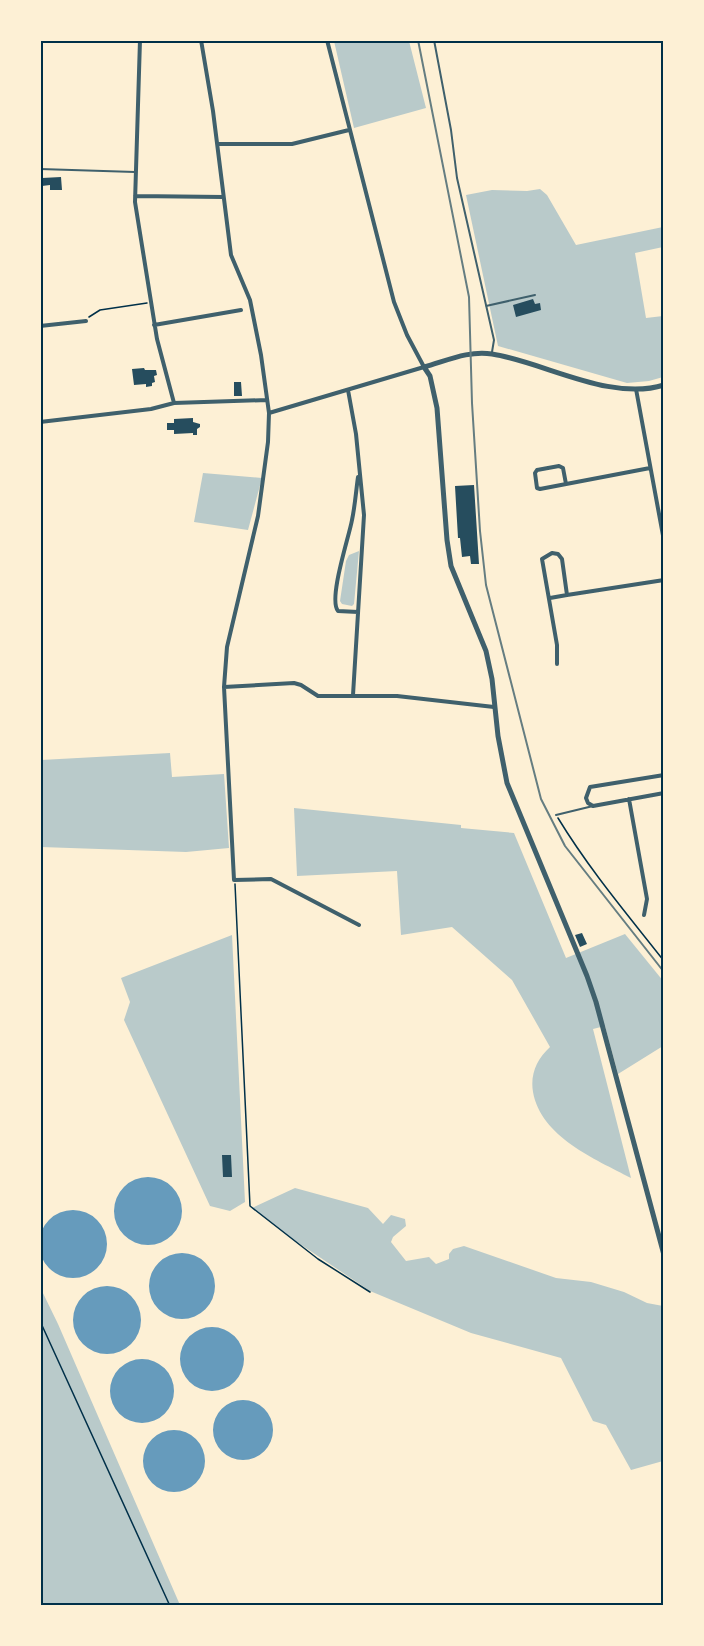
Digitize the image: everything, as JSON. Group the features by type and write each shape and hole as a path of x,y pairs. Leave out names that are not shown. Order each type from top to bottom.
{"street":[{"path":"140,40 135,196 154,324 161,360 174,403"},
{"path":"201,40 231,255 250,300 269,413 268,442 258,516 231,627 224,674 234,880 271,879 359,925"},
{"path":"327,40 394,302 407,335 430,376 437,408 451,566 486,651 507,783 596,1002 663,1255"},
{"path":"217,144 292,144 349,130"},
{"path":"135,196 223,197"},
{"path":"154,324 241,310"},
{"path":"40,326 86,321"},
{"path":"269,413 471,354 491,354 565,376 636,390 663,385"},
{"path":"348,390 356,434 364,515 353,695"},
{"path":"636,390 663,541"},
{"path":"40,422 151,409 174,403 267,400"},
{"path":"566,484 563,468 560,466 535,472 537,488 540,489 650,468"},
{"path":"358,612 338,611 334,604 352,519 359,472"},
{"path":"557,664 557,645 542,559 552,553 558,554 562,559 567,595"},
{"path":"550,598 663,580"},
{"path":"224,687 294,683 318,696 397,696 494,707"},
{"path":"663,775 590,787 586,798 593,806 663,793"},
{"path":"629,799 647,899 644,915"}],"lane":[{"path":"434,40 452,130 457,178 494,340 491,354"},
{"path":"40,111 40,120"},
{"path":"40,169 135,172"},
{"path":"486,306 534,295"},
{"path":"556,815 593,806"}],"path":[{"path":"86,321 90,315 100,310 151,303"},
{"path":"556,815 591,869 663,961"},
{"path":"234,880 250,1206 318,1258 370,1292"},
{"path":"40,1321 170,1605"}],"shaded area":[{"path":"334,41 409,41 426,108 354,128"},
{"path":"540,189 547,195 576,245 663,227 663,247 635,253 646,318 663,316 663,377 627,383 498,346 466,195 492,190"},
{"path":"203,473 262,478 248,530 194,522"},
{"path":"359,551 354,604 352,606 342,604 340,601 346,561 349,555"},
{"path":"170,753 172,777 224,774 229,848 186,852 41,847 41,760"},
{"path":"294,808 461,825 461,828 514,833 566,958 625,934 664,982 663,1046 618,1074 605,1026 593,1029 631,1178 572,1145 558,1134 538,1108 532,1085 534,1073 541,1057 550,1047 512,980 452,927 401,935 397,871 297,876"},
{"path":"232,935 245,1202 230,1211 210,1206 124,1020 130,1002 121,978"},
{"path":"295,1188 368,1208 383,1224 391,1215 405,1219 406,1226 393,1237 391,1242 406,1261 429,1257 436,1264 449,1259 449,1254 453,1249 464,1246 556,1278 591,1282 624,1292 647,1303 663,1306 663,1461 631,1470 606,1425 593,1421 561,1358 471,1333 370,1291 294,1240 252,1208"},
{"path":"40,1287 58,1324 180,1605 41,1605"}],"water":[{"path":"155,1177 167,1183 176,1192 182,1204 180,1224 172,1235 155,1245 141,1245 124,1235 116,1224 114,1204 124,1187 135,1179"},
{"path":"73,1210 86,1213 97,1220 104,1231 107,1244 104,1257 97,1268 86,1275 73,1278 60,1275 49,1268 42,1257 39,1244 42,1231 49,1220 60,1213"},
{"path":"175,1253 189,1253 201,1258 210,1267 215,1286 213,1299 206,1310 189,1319 175,1319 163,1314 154,1305 149,1293 149,1279 154,1267 163,1258"},
{"path":"107,1286 120,1289 131,1296 138,1307 141,1320 138,1333 131,1344 120,1351 107,1354 94,1351 83,1344 76,1333 73,1320 76,1307 83,1296 94,1289"},
{"path":"206,1327 218,1327 235,1336 242,1347 244,1359 242,1371 235,1382 218,1391 206,1391 194,1386 185,1377 180,1365 180,1353 185,1341 194,1332"},
{"path":"142,1359 160,1365 168,1373 174,1391 168,1409 160,1417 142,1423 124,1417 116,1409 110,1391 116,1373 124,1365"},
{"path":"237,1400 249,1400 260,1405 268,1413 273,1430 271,1442 260,1455 249,1460 237,1460 226,1455 218,1447 213,1436 213,1424 218,1413 226,1405"},
{"path":"174,1430 191,1435 196,1439 200,1444 205,1461 200,1478 196,1483 191,1487 174,1492 157,1487 152,1483 148,1478 143,1461 148,1444 152,1439 157,1435"}],"building":[{"path":"61,177 62,190 50,190 50,185 42,186 42,178"},
{"path":"533,299 535,304 540,303 541,310 516,317 513,305"},
{"path":"144,368 145,370 156,370 155,382 152,386 146,387 146,384 134,385 132,369"},
{"path":"234,382 241,382 242,396 234,396"},
{"path":"193,418 193,422 200,424 197,435 193,433 174,434 174,430 167,430 167,423 174,423 174,419"},
{"path":"474,485 479,564 471,564 470,556 462,557 460,538 458,538 455,486"},
{"path":"582,933 587,944 580,947 575,935"},
{"path":"222,1155 231,1155 232,1177 223,1177"}],"railway":[{"path":"418,40 469,297 472,403 480,531 486,585 541,799 565,846 664,972"}]}
